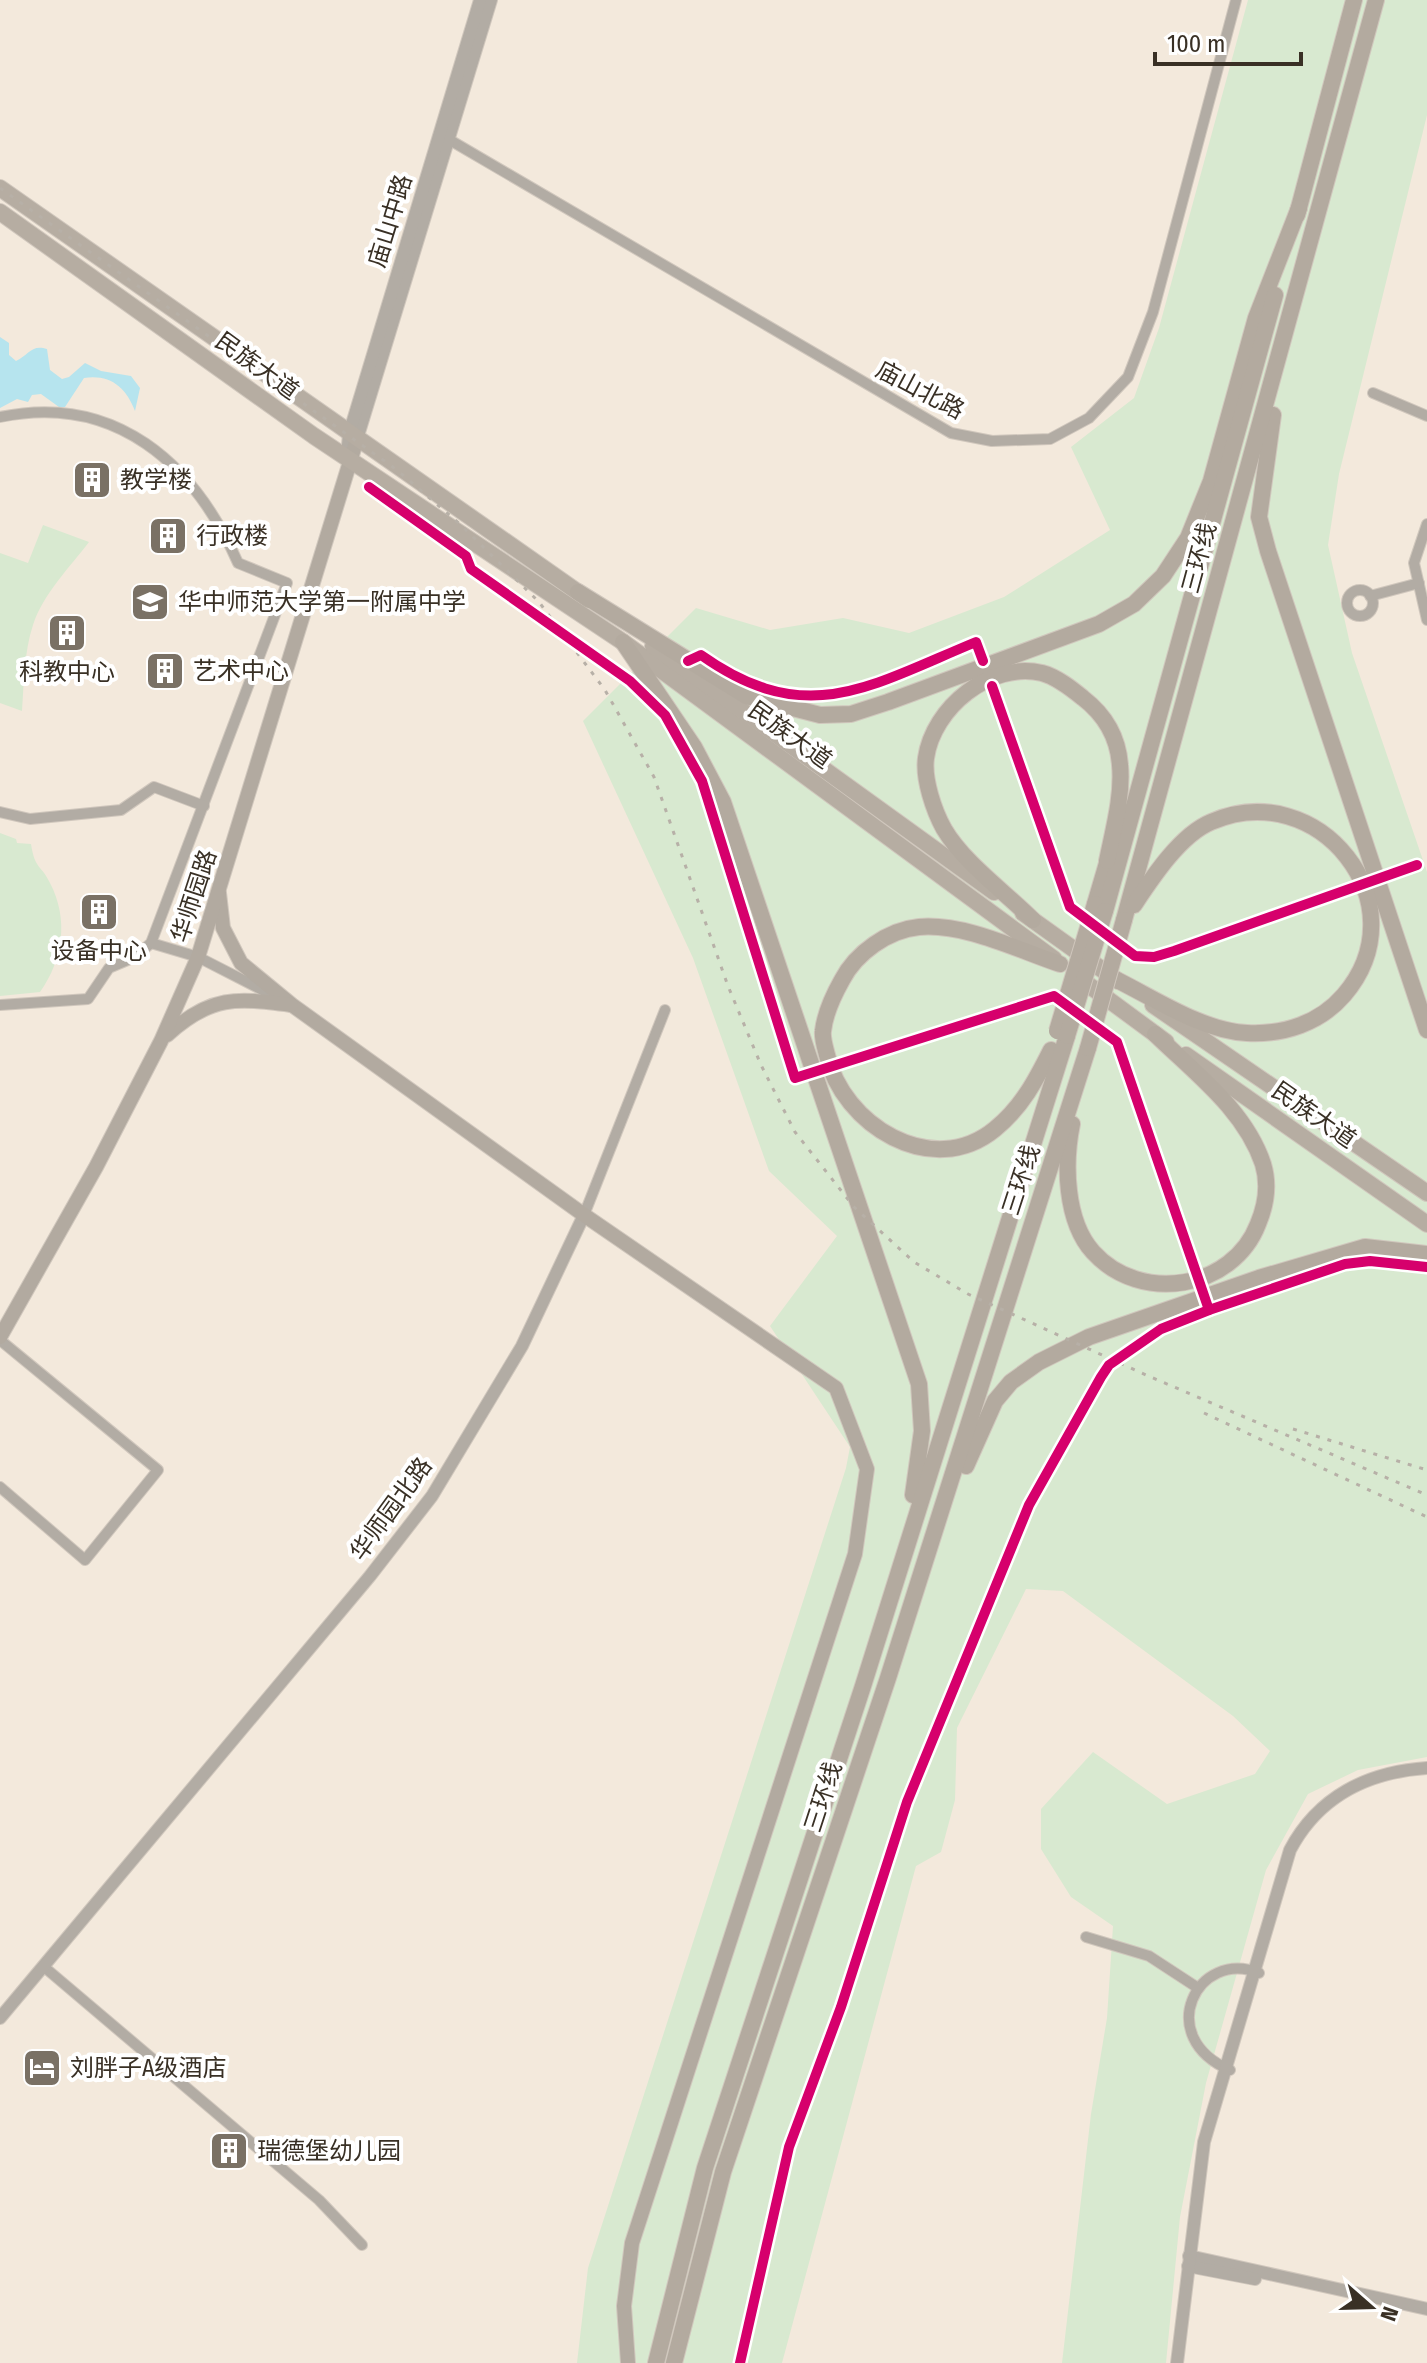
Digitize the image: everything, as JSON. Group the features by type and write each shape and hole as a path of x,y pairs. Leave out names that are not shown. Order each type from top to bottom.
{"highway":[{"name":"三环线","path":"656,2363 705,2168 800,1878 1100,908 1299,208 1354,0"},
{"name":"三环线","path":"674,2363 723,2172 888,1678 1088,1048 1376,0"},
{"path":"1107,861 1256,318 1299,208"},
{"path":"1290,319 1263,473 1259,517 1427,1030"},
{"path":"578,592 746,696 820,715 851,714 1099,624 1134,604 1163,576 1188,538 1211,481"},
{"path":"623,642 694,747 723,802 901,1328 919,1384 922,1431 910,1510"},
{"path":"1033,920 944,830 932,800 926,759 937,729 960,697 980,683 1004,676 1042,673 1069,687 1094,707 1112,730 1121,765 1100,908"},
{"path":"1113,978 1207,1023 1244,1033 1285,1032 1331,1010 1358,979 1371,943 1372,909 1349,856 1331,837 1296,819 1270,814 1235,814 1208,823 1160,866 1124,920"},
{"path":"1060,964 960,931 920,927 899,933 863,951 848,968 830,1001 822,1033 830,1071 843,1097 873,1129 904,1143 932,1148 958,1147 993,1131 1028,1094 1062,1034"},
{"path":"1088,1048 1068,1144 1070,1197 1078,1223 1092,1252 1121,1274 1158,1286 1192,1282 1228,1266 1251,1244 1265,1208 1264,1167 1249,1134 1232,1108 1155,1034"},
{"path":"800,1878 806,1834 910,1510 1051,1050"},
{"path":"888,1678 977,1436 995,1401 1011,1382 1039,1362 1089,1337 1326,1257 1365,1247 1427,1254"}],"main road":[{"name":"民族大道","path":"0,188 578,592 1113,978 1427,1193"},
{"name":"民族大道","path":"0,212 314,436 623,642 1155,1034 1427,1224"},
{"name":"华师园路","path":"0,1338 96,1167 161,1041 198,957 353,437"},
{"path":"219,893 223,928 241,963 292,1005 584,1215 836,1388 867,1469 855,1554 632,2243 625,2334 628,2363"},
{"path":"161,1041 192,1012 239,999 292,1005"}],"street":[{"name":"庙山中路","path":"353,437 444,136 480,0"},
{"name":"庙山中路","path":"444,136 491,0"},
{"name":"庙山北路","path":"444,136 951,433 992,441 1050,439 1089,418 1128,377 1153,312 1236,0"},
{"path":"1373,393 1427,416"},
{"path":"0,417 23,412 78,414 139,437 194,485 224,532 238,563 287,583 151,943 135,957 109,968 88,999 0,1005"},
{"path":"369,487 466,556 471,569 630,681 665,715 702,781 795,1078 806,1073"},
{"path":"1427,524 1414,563 1427,620"},
{"path":"1370,596 1419,583"},
{"path":"688,661 701,655 757,688 791,697 826,697 866,687 976,642 983,661"},
{"path":"992,686 1070,907 1135,956 1154,957 1174,951 1343,892"},
{"path":"0,812 30,819 121,810 154,787 204,806"},
{"path":"1383,877 1417,865"},
{"path":"151,943 198,957 292,1005"},
{"path":"835,1065 1054,996 1117,1042 1195,1274"},
{"name":"华师园北路","path":"0,2018 370,1576 432,1496 522,1346 584,1215 665,1010"},
{"path":"740,2363 789,2147 841,2007 907,1802 1029,1505 1109,1365 1161,1329 1207,1308 1345,1264 1370,1261 1427,1267"},
{"path":"0,1338 158,1470 85,1560 0,1487"},
{"path":"1177,2363 1211,2143 1227,2068 1290,1850 1304,1824 1325,1802 1376,1775 1427,1768"},
{"path":"1256,1972 1296,1853 1309,1829 1329,1808 1379,1782 1427,1775"},
{"path":"1086,1937 1149,1956 1198,1988"},
{"path":"43,1966 319,2200 362,2245"},
{"path":"1227,2068 1199,2050 1192,2036 1189,2009 1198,1988 1218,1975 1256,1972"},
{"path":"1192,2261 1427,2311"},
{"path":"1185,2363 1192,2261"}],"green space":[{"path":"1248,0 1427,0 1427,115 1339,474 1328,545 1352,653 1427,872 1427,1757 1358,1770 1308,1794 1266,1870 1206,2083 1180,2217 1166,2363 1062,2363 1091,2114 1107,2018 1113,1926 1071,1897 1041,1849 1041,1809 1093,1752 1167,1804 1255,1774 1270,1751 1233,1716 1063,1591 1026,1589 957,1728 955,1800 941,1852 916,1866 782,2363 577,2363 588,2268 846,1468 850,1447 770,1326 837,1236 769,1171 693,958 583,721 696,608 770,630 843,618 909,633 1004,597 1110,530 1071,447 1134,398 1159,328"},
{"path":"43,525 89,542 37,614 28,646 22,711 0,703 0,553 28,563"},
{"path":"0,833 16,839 17,843 31,844 36,863 50,883 60,911 58,953 40,992 0,996"}],"water":[{"path":"0,337 9,343 9,355 16,361 34,349 47,349 50,370 62,379 85,363 101,371 131,376 140,388 135,411 127,395 116,384 93,377 84,378 65,407 59,407 41,394 32,395 28,402 17,399 0,408"}],"railway":[{"path":"0,188 397,470 461,525 539,602 605,690 654,777 728,986 761,1065 795,1132 854,1207 914,1262 968,1294 1146,1375 1427,1495"},
{"path":"1204,1413 1427,1517"},
{"path":"1293,1429 1427,1470"}],"cycle path":[{"path":"369,487 466,556 471,569 630,681 665,715 702,781 795,1078 1054,996 1117,1042 1209,1310"},
{"path":"688,661 701,655 739,678 774,691 806,695 838,693 870,685 976,642 983,661"},
{"path":"992,686 1070,907 1135,956 1154,957 1174,951 1417,865"},
{"path":"740,2363 789,2147 841,2007 907,1802 1029,1505 1101,1377 1109,1365 1161,1329 1345,1264 1370,1261 1427,1267"}],"place":[{"name":"教学楼","path":"92,480"},
{"name":"行政楼","path":"168,536"},
{"name":"华中师范大学第一附属中学","path":"150,602"},
{"name":"科教中心","path":"67,633"},
{"name":"艺术中心","path":"165,671"},
{"name":"设备中心","path":"99,912"},
{"name":"刘胖子A级酒店","path":"42,2068"},
{"name":"瑞德堡幼儿园","path":"229,2151"}]}
